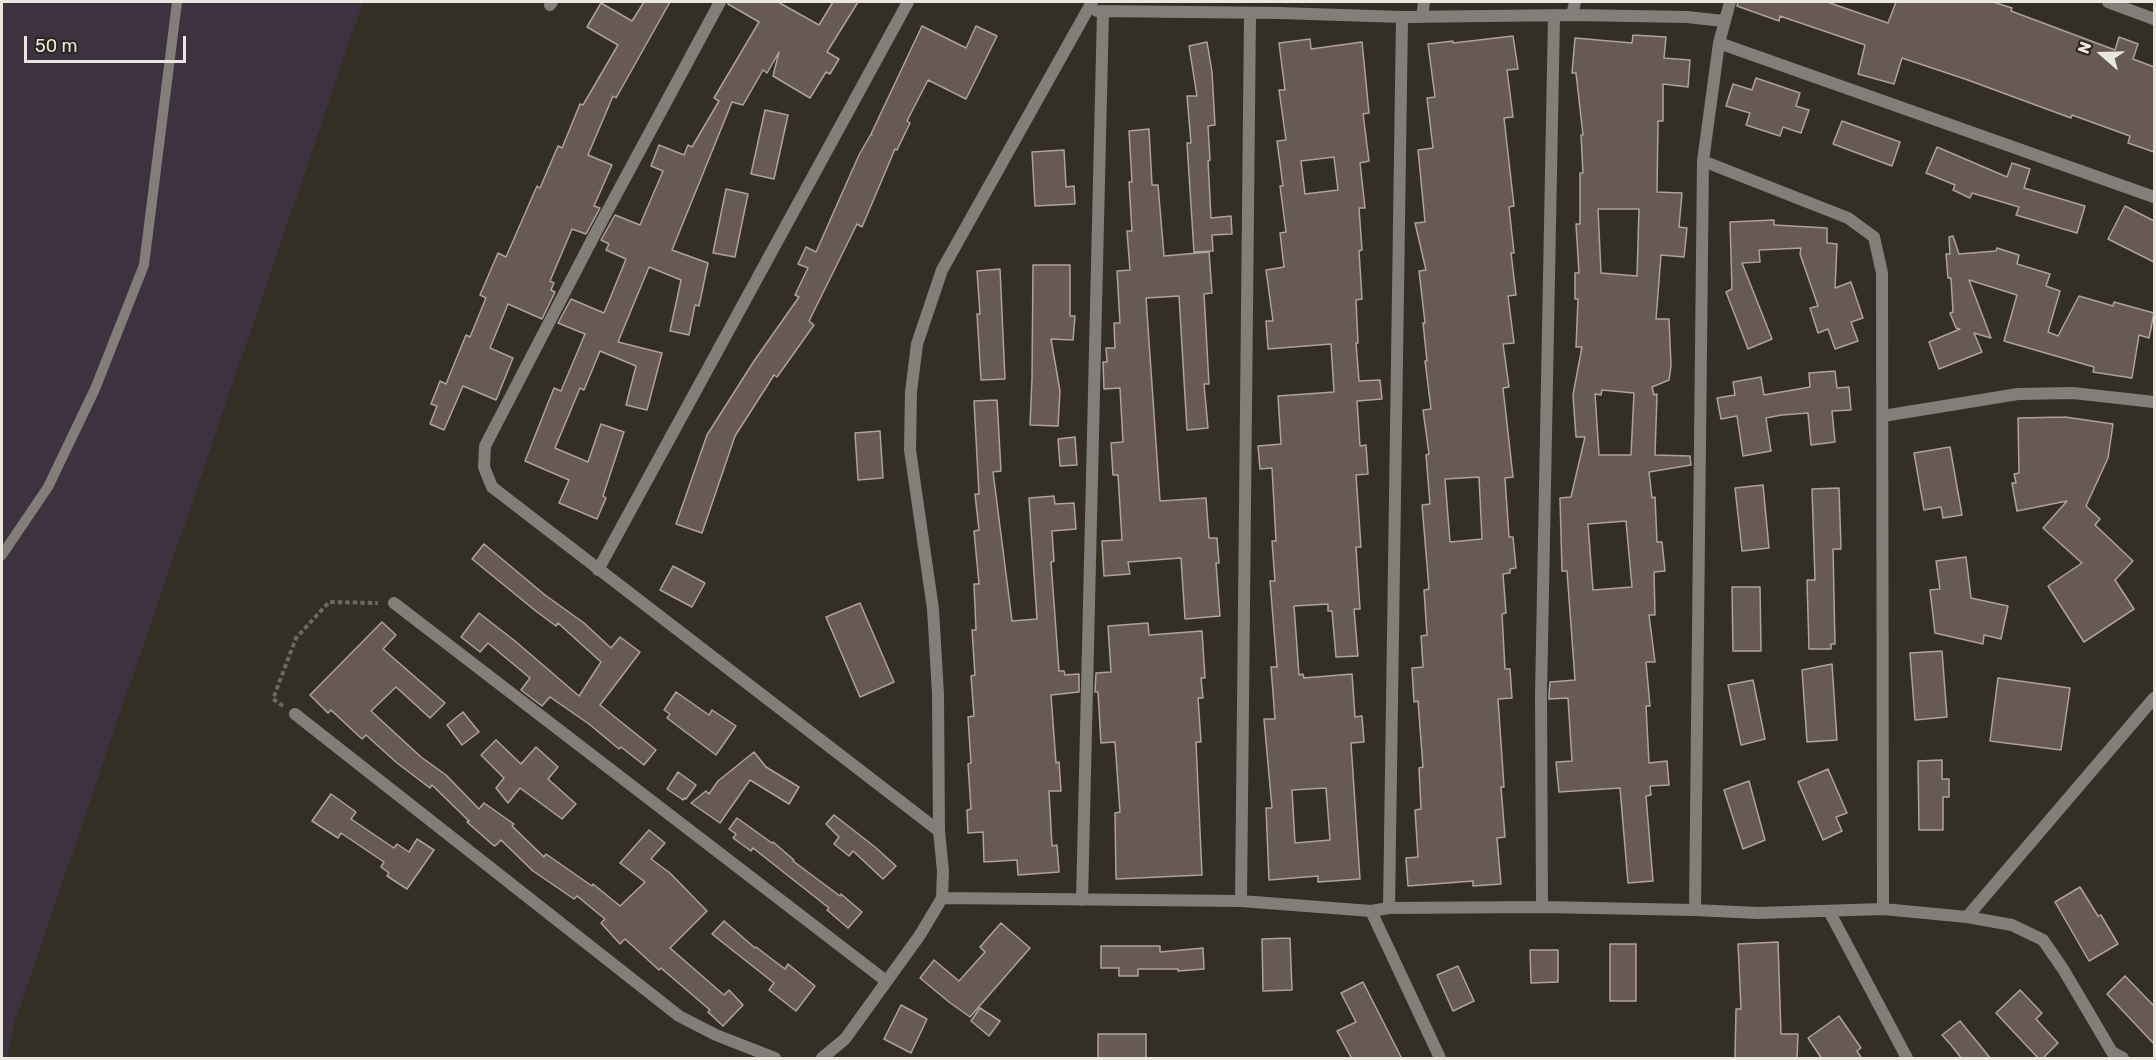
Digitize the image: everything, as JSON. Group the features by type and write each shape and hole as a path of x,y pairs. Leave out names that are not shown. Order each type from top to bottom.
{"street":[{"path":"720,2 595,234 485,446 484,467 492,487 939,831"},
{"path":"598,570 908,2"},
{"path":"1422,17 1424,2"},
{"path":"1572,15 1575,2"},
{"path":"1695,910 1703,161 1719,43 1723,21 1730,2"},
{"path":"2108,2 2154,19"},
{"path":"822,1059 844,1039 920,935 942,898 944,871 939,831 938,694 933,609 910,450 911,392 917,344 942,270 1090,6 1103,11 1250,13 1280,7 1402,17 1572,15 1687,17 1723,21"},
{"path":"1082,900 1103,11"},
{"path":"1241,901 1250,13"},
{"path":"1542,907 1541,695 1554,16"},
{"path":"1389,908 1402,17"},
{"path":"1719,43 2154,197"},
{"path":"1703,161 1848,218 1874,237 1882,273 1883,909"},
{"path":"1883,416 2018,394 2073,393 2154,402"},
{"path":"394,603 886,981"},
{"path":"1967,917 2154,698"},
{"path":"295,714 679,1016 716,1035 776,1059"},
{"path":"942,898 1241,901 1371,910 1542,907 1758,913 1883,909 1967,917 2012,925 2043,940 2116,1056"},
{"path":"1371,910 1440,1059"},
{"path":"1829,911 1907,1059"}],"lane":[{"path":"2,555 48,487 95,389 144,265 177,2"}],"path":[{"path":"295,714 273,699 296,638 329,602 394,603"}],"shaded area":[{"path":"2,2 363,2 14,1024 7,1058 2,1058"}],"building":[{"path":"644,2 670,2 616,98 613,96 588,155 612,165 594,206 600,208 586,234 572,229 550,281 554,283 551,290 555,292 542,319 508,304 490,348 513,358 496,400 463,386 444,430 430,424 437,406 431,404 440,381 446,384 466,335 470,337 486,298 480,295 498,253 506,257 537,186 540,188 558,146 562,148 580,104 583,105 618,45 587,27 601,3 632,21"},
{"path":"728,2 778,2 819,25 833,2 858,2 827,52 839,59 830,74 826,72 810,98 773,76 779,52 767,73 763,70 743,105 732,102 672,250 708,263 699,306 695,305 689,335 670,331 681,280 649,267 618,342 662,353 647,410 626,405 636,366 600,351 584,390 580,388 555,448 588,462 601,424 624,432 603,496 606,498 597,519 559,503 569,480 525,461 554,388 561,391 585,334 558,323 571,299 604,313 626,259 606,250 609,244 601,240 615,215 640,225 663,171 651,166 659,145 684,155 688,145 692,147 719,101 714,98 759,22"},
{"path":"1738,2 1827,2 1888,23 1896,2 1993,2 2115,50 2119,37 2138,44 2133,59 2154,67 2154,152 2128,143 2130,136 2072,115 2071,118 1902,58 1894,84 1858,74 1865,45 1780,16 1779,21 1737,6"},
{"path":"922,26 966,48 976,26 997,36 966,99 928,80 907,121 910,123 897,150 895,149 862,227 857,224 809,321 814,325 777,377 774,375 735,436 702,533 676,524 707,435 754,361 799,297 795,295 808,268 798,264 806,247 816,252 859,155"},
{"path":"1633,35 1666,37 1664,58 1690,60 1688,87 1663,84 1663,121 1658,121 1657,192 1682,193 1679,227 1687,228 1684,257 1661,255 1656,319 1669,319 1671,366 1669,380 1652,387 1654,395 1657,394 1655,455 1690,456 1691,465 1649,472 1652,498 1655,497 1657,542 1662,542 1665,571 1654,572 1655,615 1649,615 1655,662 1646,662 1650,706 1646,706 1649,763 1667,761 1669,785 1650,786 1651,795 1646,796 1653,881 1628,883 1620,788 1559,792 1556,762 1572,761 1568,698 1549,699 1549,695 1550,682 1575,680 1567,571 1562,571 1560,498 1571,497 1585,437 1576,437 1573,395 1582,347 1576,347 1578,299 1575,299 1575,273 1579,273 1576,224 1580,224 1580,173 1583,173 1581,135 1583,135 1576,73 1572,73 1575,38 1632,43","holes":["1598,209 1639,209 1637,276 1601,273","1602,390 1634,393 1631,455 1599,455 1595,394 1601,395","1626,521 1632,587 1593,590 1588,524"]},
{"path":"1513,36 1518,69 1507,70 1513,117 1504,118 1514,206 1509,207 1516,295 1508,296 1514,343 1503,344 1509,387 1503,388 1513,477 1505,478 1509,537 1513,537 1516,568 1510,569 1510,573 1503,574 1506,613 1502,614 1505,669 1510,669 1512,698 1498,699 1505,837 1497,838 1501,884 1473,886 1473,881 1408,886 1406,858 1418,857 1415,810 1421,809 1419,768 1423,767 1418,701 1414,702 1412,668 1423,667 1421,636 1427,635 1424,590 1429,589 1422,505 1430,504 1426,455 1429,454 1423,410 1431,409 1425,361 1427,361 1423,323 1425,323 1419,271 1426,270 1415,223 1425,222 1418,150 1433,148 1427,98 1435,97 1428,44 1453,41 1453,43","holes":["1479,477 1482,539 1450,542 1445,479"]},
{"path":"1310,39 1311,49 1362,42 1369,113 1363,114 1369,161 1360,163 1365,208 1359,208 1362,299 1356,300 1358,343 1356,343 1359,381 1380,380 1382,399 1357,401 1360,446 1366,445 1368,474 1356,475 1361,547 1356,547 1360,609 1354,609 1358,656 1336,657 1332,611 1328,611 1328,604 1294,606 1299,675 1303,674 1304,678 1352,674 1355,717 1362,716 1364,742 1351,743 1360,879 1318,882 1318,876 1269,880 1266,808 1272,808 1264,719 1275,719 1271,667 1277,667 1270,581 1275,581 1272,541 1276,541 1272,468 1260,469 1258,446 1281,444 1278,396 1334,392 1331,344 1268,349 1266,321 1273,321 1266,270 1284,267 1280,233 1286,232 1277,141 1286,140 1279,90 1285,90 1279,43","holes":["1334,157 1338,190 1305,194 1301,161","1326,788 1330,840 1295,843 1292,790"]},
{"path":"1207,42 1212,72 1215,125 1208,126 1211,218 1231,216 1232,234 1212,235 1213,251 1194,252 1187,143 1191,143 1187,96 1197,96 1189,46"},
{"path":"1756,78 1800,93 1796,106 1809,110 1801,133 1783,127 1780,136 1746,125 1750,113 1726,106 1733,84 1752,90"},
{"path":"765,110 788,115 774,179 751,174"},
{"path":"1842,121 1900,142 1892,166 1833,144"},
{"path":"1149,129 1152,185 1158,185 1164,256 1209,252 1212,293 1204,294 1209,384 1204,384 1208,428 1187,430 1179,296 1146,298 1160,501 1206,498 1209,538 1217,538 1219,563 1216,563 1220,616 1185,619 1181,558 1128,562 1130,574 1104,576 1102,541 1122,540 1118,475 1113,475 1111,443 1123,442 1120,388 1104,389 1103,362 1107,362 1106,348 1115,348 1114,323 1120,323 1117,271 1130,270 1127,231 1132,231 1129,131"},
{"path":"1937,147 2007,177 2012,163 2030,169 2024,188 2085,206 2077,233 2016,215 2019,207 1972,193 1970,198 1953,190 1955,185 1926,173"},
{"path":"1064,150 1066,187 1074,186 1075,204 1035,206 1032,152"},
{"path":"726,189 748,194 735,257 713,253"},
{"path":"2125,206 2154,221 2154,262 2108,239"},
{"path":"1774,220 1774,225 1827,228 1827,243 1837,244 1835,288 1851,282 1863,318 1851,322 1858,341 1835,349 1828,329 1818,333 1810,308 1818,306 1800,254 1801,248 1759,250 1760,262 1742,263 1772,339 1748,349 1726,292 1732,289 1730,222"},
{"path":"1953,236 1959,254 1996,251 1997,248 2019,255 2017,264 2050,274 2046,286 2060,291 2048,332 2058,336 2079,296 2113,306 2114,302 2154,313 2149,338 2139,335 2132,378 2093,372 2094,367 2004,341 2017,295 1969,280 1991,338 1974,333 1982,352 1939,369 1929,342 1960,329 1956,328 1950,313 1953,312 1951,278 1948,278 1946,254 1950,254 1949,237"},
{"path":"1033,265 1070,265 1070,316 1075,316 1073,340 1051,339 1060,391 1058,426 1030,425"},
{"path":"1000,269 1005,379 981,380 977,271"},
{"path":"1835,371 1837,388 1849,387 1851,410 1832,411 1835,442 1811,445 1808,413 1782,415 1766,418 1771,451 1743,456 1737,416 1721,419 1717,398 1735,395 1733,382 1761,377 1764,395 1810,387 1809,373"},
{"path":"997,400 1001,471 993,472 1012,621 1037,619 1029,498 1054,496 1055,504 1074,503 1076,529 1052,531 1054,561 1051,562 1059,671 1064,671 1065,675 1079,674 1079,692 1051,695 1056,763 1059,762 1061,791 1049,791 1052,846 1057,845 1059,872 1018,875 1017,860 984,862 983,832 968,833 967,810 971,809 968,764 971,763 968,717 974,716 971,676 975,675 972,630 976,630 974,584 979,584 974,531 979,530 975,494 979,494 974,401"},
{"path":"2065,417 2113,424 2108,458 2086,506 2100,519 2095,525 2133,561 2115,580 2134,609 2084,642 2048,586 2082,563 2043,528 2067,501 2017,511 2012,483 2016,483 2014,474 2019,473 2018,418"},
{"path":"880,431 883,478 858,480 855,433"},
{"path":"1075,437 1077,465 1060,466 1058,439"},
{"path":"1950,447 1962,515 1943,518 1941,507 1924,510 1914,453"},
{"path":"1763,485 1769,548 1742,551 1735,488"},
{"path":"1839,488 1841,549 1833,549 1835,644 1831,644 1831,649 1809,649 1807,580 1815,580 1812,489"},
{"path":"484,544 545,595 584,623 611,648 620,637 640,652 600,705 656,750 644,765 550,697 542,706 521,690 530,678 488,643 480,652 461,637 479,613 579,696 601,662 558,623 556,626 537,612 472,559"},
{"path":"1966,557 1971,598 2008,606 2001,639 1984,635 1983,644 1935,633 1930,590 1940,589 1936,561"},
{"path":"673,566 705,583 692,607 660,590"},
{"path":"1732,587 1760,587 1761,651 1733,651"},
{"path":"860,603 894,682 860,697 826,617"},
{"path":"382,622 396,635 383,649 445,703 430,718 396,687 371,711 421,757 446,775 479,809 484,803 514,824 512,826 544,857 546,854 592,886 593,884 620,906 645,882 620,863 649,830 665,843 651,859 670,873 707,911 670,948 724,995 729,990 743,1005 723,1026 708,1012 710,1010 661,968 659,970 625,939 620,944 601,923 605,919 577,896 574,899 533,871 501,840 495,846 493,845 467,822 469,821 432,785 430,788 366,735 362,739 331,710 328,713 310,695"},
{"path":"1148,623 1149,635 1202,631 1205,678 1201,678 1203,698 1198,698 1201,742 1196,742 1202,875 1116,879 1115,813 1120,812 1115,742 1101,743 1098,692 1095,692 1096,673 1111,672 1108,626"},
{"path":"1942,651 1947,717 1915,720 1910,653"},
{"path":"1832,664 1837,740 1807,742 1802,670"},
{"path":"1998,678 2070,688 2061,750 1990,741"},
{"path":"1753,680 1765,739 1741,745 1728,685"},
{"path":"676,692 709,715 712,710 736,726 716,755 667,718 670,714 664,710"},
{"path":"463,712 479,732 462,745 447,725"},
{"path":"496,740 521,764 536,747 558,767 548,779 576,804 562,819 520,788 508,803 496,788 504,778 481,755"},
{"path":"754,752 766,767 799,787 789,804 750,780 720,823 691,803 706,791 709,794 718,781"},
{"path":"1942,760 1942,779 1949,779 1949,797 1943,797 1943,830 1919,830 1918,761"},
{"path":"1828,769 1847,813 1836,817 1842,831 1823,840 1798,782"},
{"path":"678,772 696,785 683,800 667,789"},
{"path":"1749,781 1765,840 1743,849 1724,790"},
{"path":"331,794 356,812 351,819 394,848 397,844 409,852 417,839 434,850 407,889 387,876 389,873 381,867 384,862 341,833 338,838 312,821"},
{"path":"834,815 896,866 883,879 853,851 849,856 834,844 839,837 826,824"},
{"path":"737,818 773,842 793,861 840,896 841,894 862,912 848,928 827,910 829,908 753,848 751,851 733,838 736,834 729,829"},
{"path":"2080,887 2098,916 2101,915 2118,944 2089,961 2055,902"},
{"path":"724,921 755,948 785,969 788,964 815,986 796,1011 769,990 774,983 712,934"},
{"path":"1001,923 1030,948 970,1017 920,978 934,960 959,981 985,952 980,947"},
{"path":"1290,938 1292,990 1263,991 1262,939"},
{"path":"1778,942 1781,1034 1798,1034 1797,1059 1735,1059 1736,1009 1741,1009 1738,944"},
{"path":"1610,944 1636,944 1636,1001 1610,1001"},
{"path":"1101,946 1160,946 1160,952 1203,948 1204,969 1178,971 1178,969 1138,969 1138,976 1119,976 1119,968 1101,968"},
{"path":"1530,950 1558,950 1558,982 1531,983"},
{"path":"1458,966 1474,1001 1453,1011 1437,975"},
{"path":"2125,976 2154,1006 2154,1044 2107,994"},
{"path":"1363,982 1402,1059 1352,1059 1337,1031 1356,1022 1341,993"},
{"path":"2020,990 2042,1013 2036,1019 2058,1043 2042,1059 2039,1059 1996,1013"},
{"path":"901,1005 927,1019 911,1053 884,1039"},
{"path":"980,1008 1000,1021 989,1036 971,1021"},
{"path":"1839,1016 1861,1048 1857,1051 1862,1059 1822,1059 1808,1038"},
{"path":"1960,1021 1991,1059 1962,1059 1942,1035"},
{"path":"1098,1034 1146,1034 1146,1059 1098,1059"}]}
